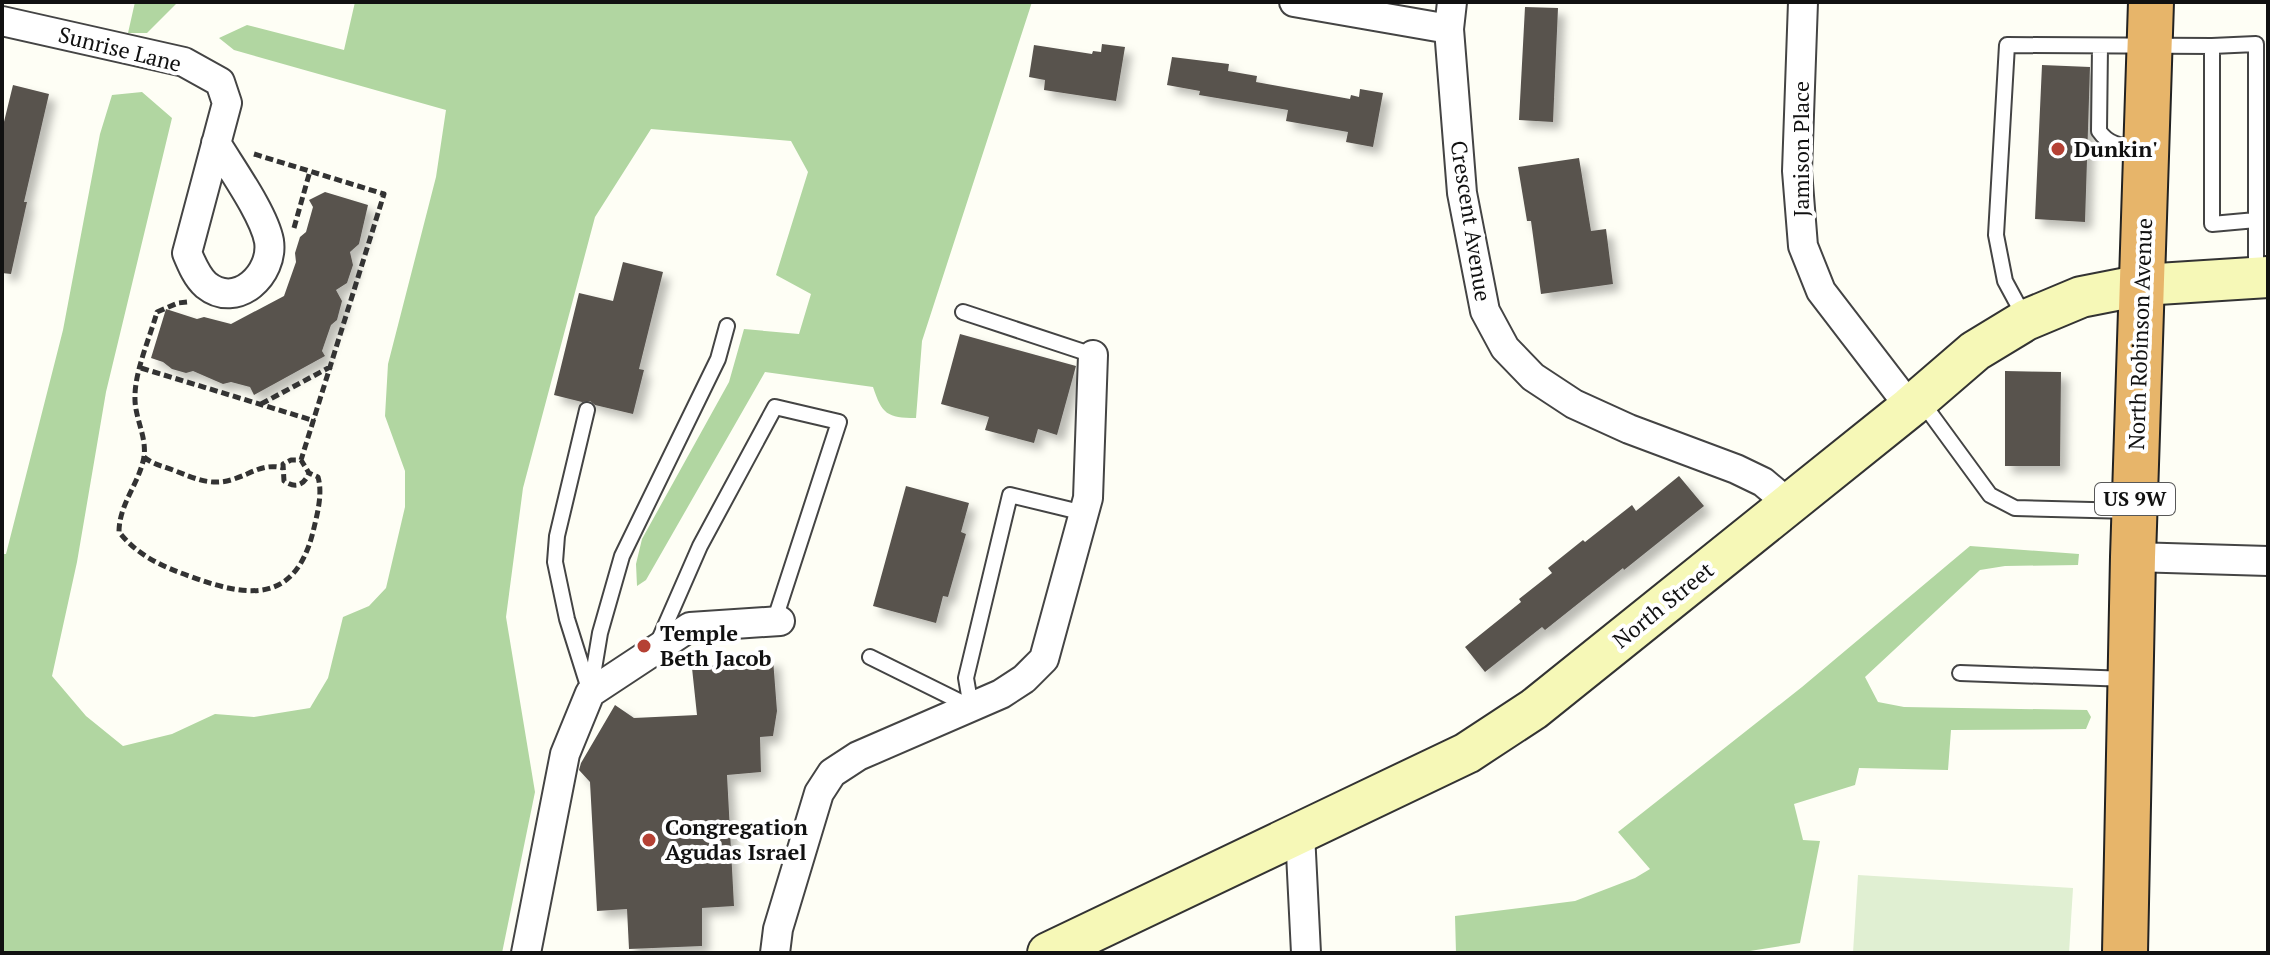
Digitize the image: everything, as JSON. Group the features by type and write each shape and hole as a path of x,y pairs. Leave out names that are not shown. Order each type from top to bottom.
{"highway":[{"name":"North Robinson Avenue","path":"2125,953 2134,511 2151,2"}],"street":[{"path":"1294,2 1451,16"},
{"name":"Jamison Place","path":"1803,2 1797,171 1803,246 1821,291 1915,402"},
{"name":"Crescent Avenue","path":"1451,16 1462,193 1485,311 1505,348 1533,377 1574,404 1629,429 1749,475 1763,482 1788,503"},
{"name":"Sunrise Lane","path":"2,21 184,62 220,82 227,103 216,143 187,253 193,269 206,285 221,293 240,292 263,274 269,259 269,242 264,226 216,143"},
{"name":"North Street","path":"1048,953 1108,932 1300,833 1467,753 1534,709 1975,351 2026,320 2081,297 2142,285 2262,277"},
{"path":"775,953 778,929 819,793 832,773 858,756 1012,686 1044,659 1088,498 1093,355"},
{"path":"2133,557 2268,561"},
{"path":"526,953 565,754 590,693 690,627 777,622"},
{"path":"1300,833 1306,953"}],"lane":[{"path":"2026,320 2005,281 1996,235 2007,45 2262,44 2256,220 2262,277"},
{"path":"2100,46 2099,131 2106,141 2118,146 2146,149"},
{"path":"2212,46 2212,224 2256,220"},
{"path":"963,312 1093,355"},
{"path":"590,693 600,633 622,556 718,359 727,326"},
{"path":"1915,402 1990,495 2015,508 2134,511"},
{"path":"654,650 700,546 775,407 839,422 777,622"},
{"path":"587,410 557,536 555,562 567,619 590,693"},
{"path":"971,707 966,678 1010,495 1084,513"},
{"path":"870,657 971,707"},
{"path":"1960,673 2131,679"}],"path":[{"path":"247,152 384,194 301,460"},
{"path":"197,306 178,303 157,312 135,394 144,457 119,517 119,532 132,548 162,566 239,592 265,591 286,581 300,566 309,546 320,484 318,477 309,473 301,460"},
{"path":"260,404 332,366"},
{"path":"141,368 315,421"},
{"path":"144,457 199,481 213,483 232,480 263,467 273,465 283,468"},
{"path":"301,460 283,464 284,481 299,486 309,473"}],"green space":[{"path":"135,2 178,2 147,33 128,33"},
{"path":"355,2 1032,2 922,341 916,418 887,413 873,387 765,372 646,580 637,586 636,564 642,539 729,382 744,329 799,334 811,294 776,275 808,172 791,141 651,129 595,217 523,488 506,617 535,792 502,953 2,953 2,554 6,554 63,330 100,134 112,95 142,92 172,118 106,392 77,562 52,676 86,716 123,746 172,734 215,714 254,717 310,708 328,678 343,617 369,606 386,588 405,507 405,471 385,416 388,364 436,177 446,110 234,50 219,38 247,25 344,50"},
{"path":"1970,546 2079,554 2078,565 2005,566 1980,570 1865,677 1878,702 1904,707 2087,710 2091,717 2086,729 1951,730 1948,770 1859,768 1855,785 1794,804 1803,840 1820,841 1800,943 1737,953 1456,953 1455,916 1575,901 1650,869 1618,832 1802,687"},
{"path":"1858,875 2073,888 2069,953 1853,953"}],"building":[{"path":"1525,7 1558,8 1553,122 1519,120"},
{"path":"1102,44 1125,47 1116,101 1044,90 1045,80 1029,77 1034,45 1092,54 1093,51 1101,52"},
{"path":"1172,57 1229,64 1228,71 1257,76 1256,82 1350,99 1351,95 1359,97 1360,89 1383,93 1373,147 1346,142 1348,132 1286,121 1288,110 1199,95 1200,91 1167,85"},
{"path":"2042,65 2090,67 2085,222 2035,219"},
{"path":"13,85 49,94 11,274 2,273 2,130"},
{"path":"1579,158 1591,231 1606,229 1613,284 1541,294 1531,221 1527,221 1518,167"},
{"path":"325,192 368,205 359,244 350,252 353,265 347,283 336,290 342,301 337,320 331,325 322,351 325,356 254,395 250,387 231,382 223,384 193,371 186,373 172,369 151,358 166,309 197,319 204,317 231,324 284,296 296,262 295,253 300,237 306,232 313,207 309,200"},
{"path":"623,262 663,272 639,369 644,370 633,414 590,401 554,395 579,293 613,301"},
{"path":"960,334 1076,366 1057,435 1038,429 1034,443 985,430 989,417 941,404"},
{"path":"2005,371 2061,372 2060,466 2005,466"},
{"path":"1679,476 1704,506 1545,630 1542,627 1485,672 1465,647 1521,602 1519,599 1552,573 1548,568 1583,540 1585,542 1632,505 1636,511"},
{"path":"906,486 969,503 961,532 966,534 948,597 943,596 936,623 873,606"},
{"path":"773,659 777,711 773,736 760,737 761,772 727,775 734,906 702,908 702,946 629,949 627,909 597,911 590,782 579,770 581,763 615,705 634,718 697,715 692,668"}],"place":[{"name":"Dunkin'","path":"2058,149"},
{"name":"Temple Beth Jacob","path":"644,646"},
{"name":"Congregation Agudas Israel","path":"649,840"}]}
